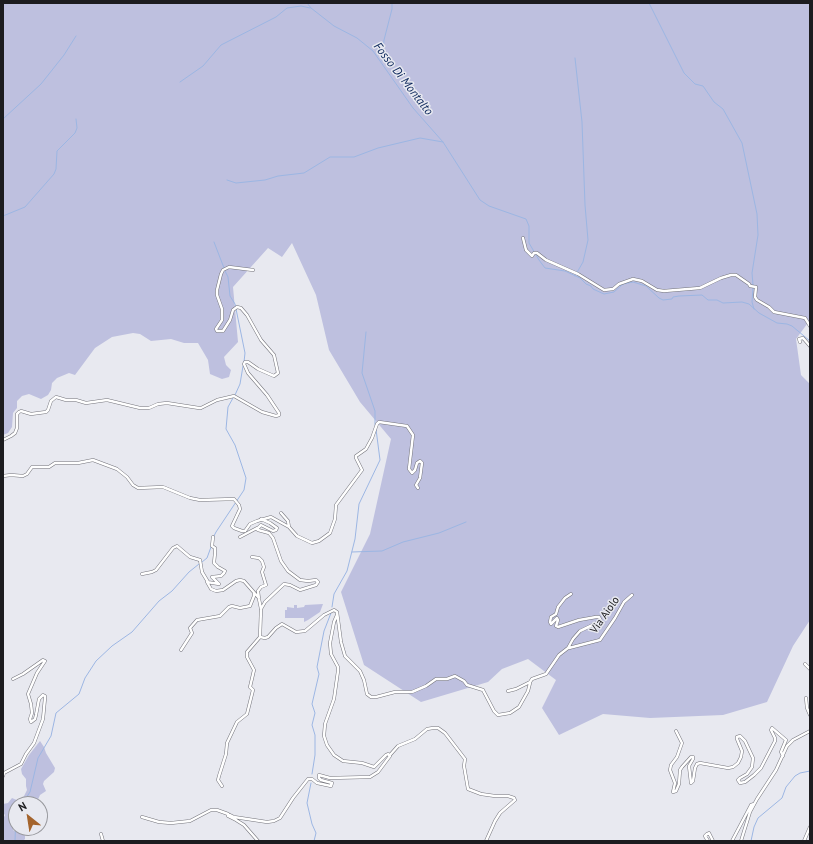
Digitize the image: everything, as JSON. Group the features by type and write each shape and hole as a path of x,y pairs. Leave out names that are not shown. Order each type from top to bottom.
{"street":[{"path":"523,238 528,254 532,256 535,253 546,260 578,274 604,290 613,289 619,284 633,280 642,281 657,290 664,291 700,288 721,278 731,275 736,276 750,286 756,287 755,297 757,300 774,312 805,318 810,326"},
{"path":"3,440 15,433 17,428 17,414 19,412 21,411 30,414 46,412 51,401 56,397 66,400 76,400 86,404 106,400 140,408 149,408 158,404 167,403 202,408 217,400 234,396 262,412 276,416 279,415 267,395 248,373 244,364 245,362 248,362 258,369 274,376 278,373 274,355 261,340 247,316 241,308 236,307 233,310 230,320 222,331 217,331 216,329 222,320 222,309 217,290 223,270 229,267 253,270"},
{"path":"800,342 799,339 804,338 810,346"},
{"path":"3,476 23,476 27,474 32,467 49,467 55,463 78,463 93,460 117,470 138,488 163,487 190,498 200,500 234,499 239,505 240,509 232,526 238,530 245,531 250,524 260,519 274,518 289,527 296,536 312,543 319,541 330,533 335,519 336,505 362,470 356,456 366,449 379,422 407,426 413,435 409,469 412,473 415,470 417,463 420,461 422,463 420,478 416,485 418,488"},
{"path":"281,513 288,521 289,527"},
{"path":"240,537 261,525 273,531 277,529 273,524 260,519"},
{"path":"257,528 258,530 269,533 273,538 281,561 293,575 300,580 316,580 318,582 316,585 300,590 284,584 265,602 261,610"},
{"path":"208,582 218,585 218,582 212,576 222,576 225,571 214,563 215,548 212,546 213,537"},
{"path":"142,574 156,570 173,548 178,546 190,557 200,560 202,572 211,589 219,591 223,590 236,581 242,580 258,597"},
{"path":"222,786 218,780 226,754 227,743 237,722 247,714 253,690 250,687 254,670 247,657 247,652 260,637 261,610 258,597 259,588 266,585 262,572 264,567 262,561 259,558 252,557"},
{"path":"181,650 192,633 190,628 197,620 220,616 225,610 232,606 240,608 250,606 254,592"},
{"name":"Via Aiolo","path":"568,648 580,631 601,621 599,616 558,627 556,626 558,620 557,618 552,624 550,622 551,617 556,614 558,607 565,598 571,594"},
{"name":"Via Aiolo","path":"508,691 516,689 530,682 532,679 546,674 558,655 568,648 600,640 624,602 632,595"},
{"path":"260,637 268,637 282,624 296,632 305,631 330,610 334,610 337,612 341,642 345,656 360,671 364,680 367,694 371,697 395,692 412,692 426,686 436,679 447,679 455,676 464,681 467,685 483,690 494,711 498,715 510,713 519,707 528,691 530,682"},
{"path":"337,615 334,622 330,643 331,654 338,666 338,671 334,699 325,724 324,736 327,745 334,755 340,760 362,763 374,767 386,755 390,755"},
{"path":"3,776 4,773 20,764 34,743 43,719 45,696 43,695 39,699 35,719 31,722 31,704 28,694 37,673 45,662 43,660 14,679"},
{"path":"805,664 810,670"},
{"path":"806,698 807,708 810,715"},
{"path":"142,817 160,822 171,823 190,821 211,810 217,810 234,817 267,822 274,821 280,818 308,779 331,786 332,783 321,780 319,775 330,778 370,777 378,772 398,746 415,739 427,729 438,728 445,733 465,759 464,766 468,789 481,794 508,796 514,798 515,800 500,813 486,841"},
{"path":"676,731 682,743 670,770 675,783 673,792 676,791 679,784 680,770 682,766 691,757 693,757 693,760 689,766 691,783 697,764 700,763 728,768 733,767 738,763 742,751 737,739 737,737 740,736 745,741 753,758 752,767 747,774 738,780 740,783 745,782 761,768 775,741 771,730 772,728 786,740 781,752 783,756"},
{"path":"741,841 754,804 776,770 790,743 810,731"},
{"path":"732,841 751,805 754,804"},
{"path":"228,814 228,816 244,825 258,841"},
{"path":"804,841 810,827"},
{"path":"708,841 705,836 709,833 713,841"},
{"path":"101,834 103,841"}],"shaded area":[{"path":"3,3 810,3 810,320 796,339 801,375 810,384 810,620 793,646 767,702 723,715 650,718 603,714 559,735 542,708 556,680 528,659 502,669 488,682 421,702 364,665 341,592 370,534 391,439 360,402 329,350 316,295 292,243 282,257 268,248 233,287 238,342 224,357 226,365 231,370 229,377 222,379 210,374 208,360 198,343 184,343 171,339 151,341 140,334 133,333 112,337 95,348 75,375 69,373 57,378 52,383 51,390 48,395 41,399 29,394 22,396 17,401 17,408 13,413 12,427 8,433 3,435"},
{"path":"323,604 320,612 304,622 304,618 285,618 285,610 287,610 287,607 294,608 294,605 297,605 297,608 304,607 305,605"},
{"path":"40,741 55,768 54,772 44,781 43,784 46,791 40,796 24,796 27,790 26,779 22,774 21,769 29,755"},
{"path":"8,803 8,836 25,836 23,841 3,841 3,819 5,815 3,813 3,804"}],"waterway":[{"name":"Fosso Di Montalto","path":"307,3 311,8 334,26 357,38 373,51 413,108 443,142 480,200 489,206 526,219 529,226 529,243 545,268 565,271 580,278 593,289 604,294 614,292 623,284 633,282 646,286 663,300 672,299 673,297 679,296 702,295 708,300 717,300 723,303 742,302 749,304 759,313 777,323 792,326 810,341"},
{"name":"Fosso Di Montalto","path":"382,61 384,40 392,9 392,3"},
{"path":"649,3 684,73 695,84 703,86 714,102 723,109 742,143 757,214 758,235 752,273 753,285"},
{"path":"180,82 203,66 221,45 276,17 287,8 301,6 310,8"},
{"path":"3,119 41,84 64,55 76,36"},
{"path":"575,58 582,122 585,205 588,240 583,262 575,276"},
{"path":"3,216 25,207 54,174 56,169 57,151 75,133 77,128 76,119"},
{"path":"227,180 236,183 265,180 278,176 304,173 330,157 354,157 378,148 420,138 443,142"},
{"path":"214,242 224,268"},
{"path":"225,271 228,277 230,296 235,304 245,353 244,362"},
{"path":"753,288 752,302 754,309"},
{"path":"366,332 362,373 375,411 375,425"},
{"path":"235,395 240,384 243,366"},
{"path":"214,536 244,490 246,478 235,445 226,429 228,407 233,398"},
{"path":"332,607 334,594 347,571 355,539 359,504 380,460 376,429"},
{"path":"352,552 382,551 403,542 439,533 466,522"},
{"path":"202,562 207,558 211,547"},
{"path":"27,796 30,792 38,758 51,736 56,713 79,694 85,678 96,661 112,646 132,632 159,601 172,591 189,572 199,564"},
{"path":"312,774 315,755 315,735 312,725 315,713 312,704 319,674 317,667 324,631 331,613"},
{"path":"751,841 754,827 758,818 782,798 786,787 795,776 800,773 810,771"},
{"path":"311,783 307,803 312,824 316,833 314,841"},
{"path":"15,836 15,841"}]}
